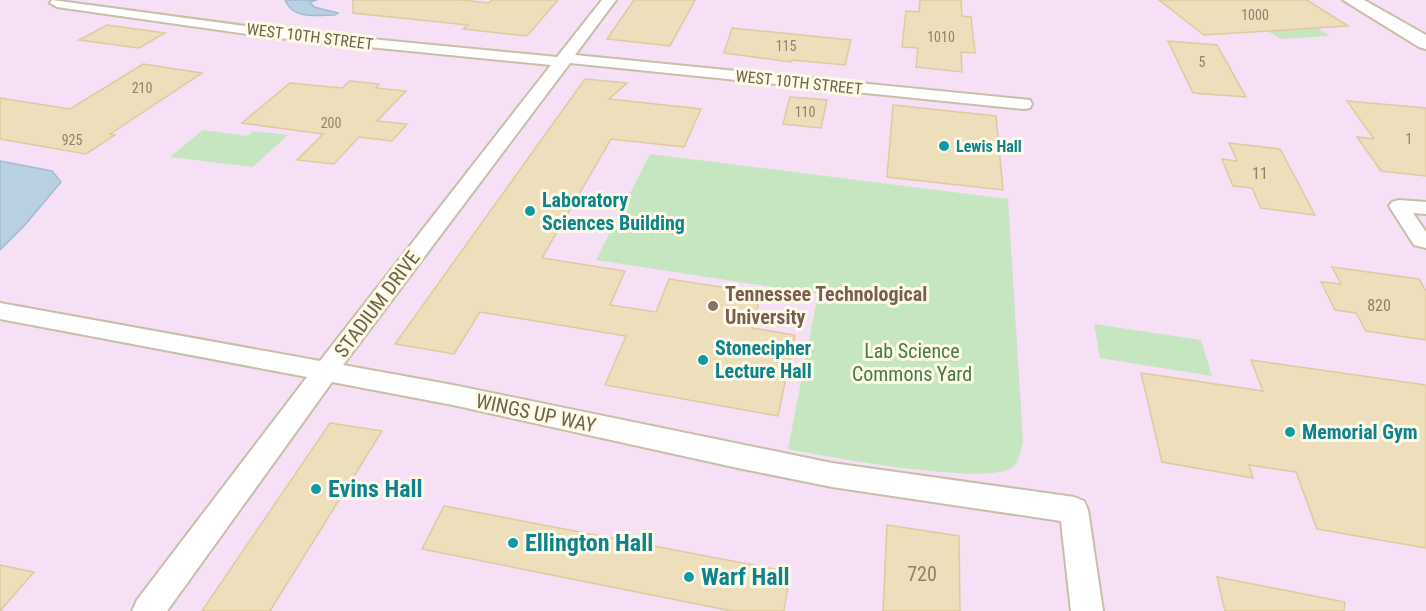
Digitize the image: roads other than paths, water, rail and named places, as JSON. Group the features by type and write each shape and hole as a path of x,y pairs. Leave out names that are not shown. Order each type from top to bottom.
{"street":[{"name":"STADIUM DRIVE","path":"148,611 327,371 568,60 609,0"},
{"path":"1352,0 1426,43"},
{"name":"WEST 10TH STREET","path":"57,3 268,33 1024,104"},
{"path":"1426,208 1399,206 1421,240 1426,241"},
{"name":"WINGS UP WAY","path":"0,311 453,395 831,475 1074,510 1087,611"}],"water":[{"path":"285,0 317,0 310,2 314,7 338,13 335,15 300,14 294,11"},
{"path":"0,161 52,171 61,182 24,226 0,250"}],"place":[{"name":"Lewis Hall","path":"944,146"},
{"name":"Laboratory Sciences Building","path":"530,211"},
{"name":"Tennessee Technological University","path":"713,306"},
{"name":"Stonecipher Lecture Hall","path":"703,360"},
{"name":"Memorial Gym","path":"1290,432"},
{"name":"Evins Hall","path":"316,489"},
{"name":"Ellington Hall","path":"513,543"},
{"name":"Warf Hall","path":"689,577"}],"park label":[{"name":"Lab Science Commons Yard","path":"912,362"}]}
